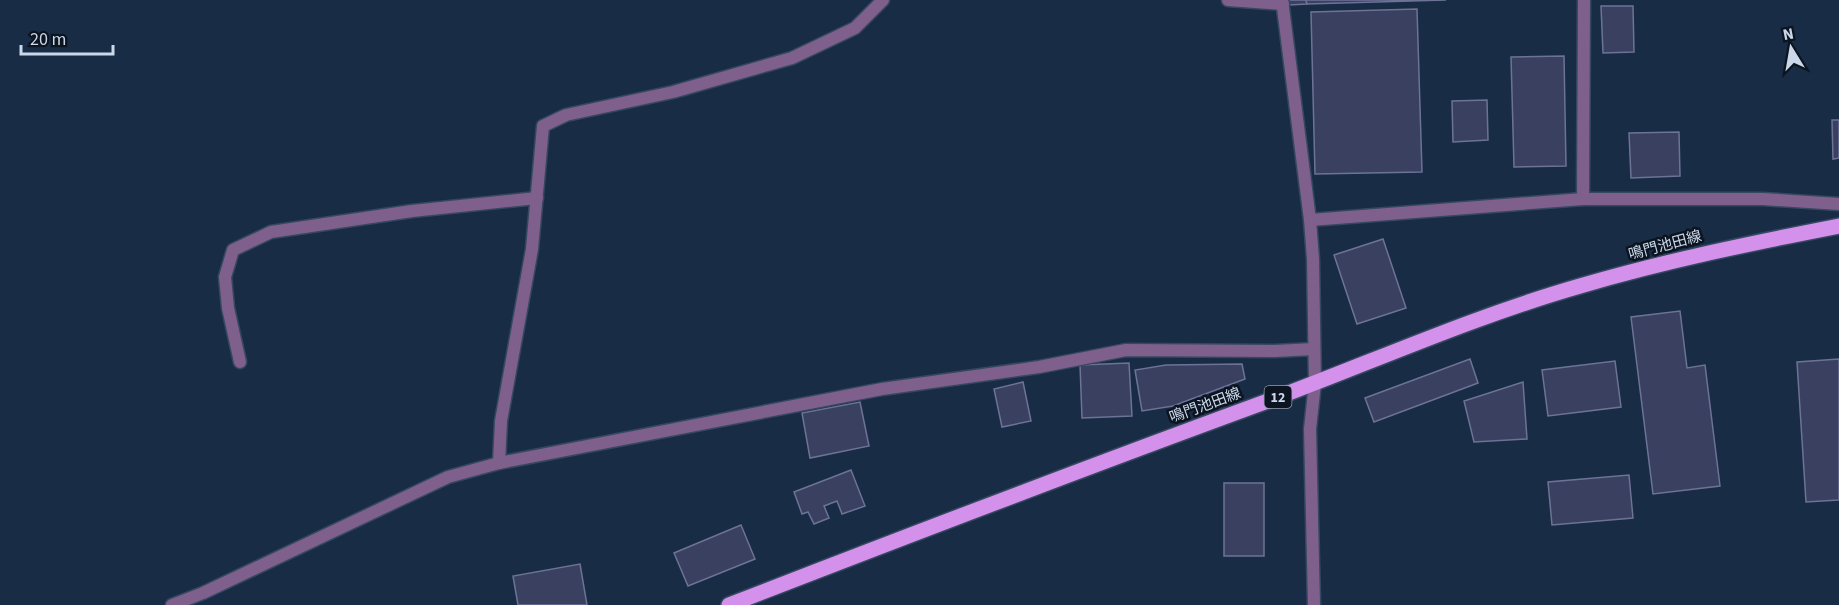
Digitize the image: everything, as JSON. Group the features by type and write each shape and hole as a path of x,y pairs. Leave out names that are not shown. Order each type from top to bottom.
{"main road":[{"name":"鳴門池田線","path":"729,605 968,512 1315,384 1468,323 1579,286 1719,249 1839,226"}],"street":[{"path":"499,462 501,421 532,249 543,126 566,115 673,92 792,58 855,28 883,0"},
{"path":"1228,0 1282,2 1310,220 1315,384 1310,429 1314,605"},
{"path":"1583,200 1584,0"},
{"path":"240,362 228,308 225,277 233,250 271,232 412,211 537,198"},
{"path":"1310,220 1583,200 1763,199 1839,204"},
{"path":"172,605 203,594 448,477 499,462 882,389 1039,367 1126,350 1314,349"}],"building":[{"path":"1289,0 1306,0 1307,4 1289,5"},
{"path":"1306,0 1446,0 1307,4"},
{"path":"1601,6 1633,6 1634,52 1603,53"},
{"path":"1417,9 1422,172 1315,174 1311,12"},
{"path":"1564,56 1566,166 1514,167 1511,57"},
{"path":"1487,100 1488,140 1453,142 1452,101"},
{"path":"1832,120 1839,120 1839,158 1833,159"},
{"path":"1679,132 1680,176 1631,178 1629,133"},
{"path":"1383,239 1406,308 1357,324 1334,255"},
{"path":"1680,311 1687,368 1705,365 1720,486 1653,494 1631,317"},
{"path":"1470,359 1478,383 1374,422 1365,398"},
{"path":"1839,359 1839,500 1806,502 1797,362"},
{"path":"1615,361 1621,407 1548,416 1542,370"},
{"path":"1129,363 1132,416 1082,418 1080,365"},
{"path":"1242,364 1245,379 1173,406 1142,411 1135,370 1166,365"},
{"path":"1023,382 1031,421 1002,427 994,389"},
{"path":"1523,382 1527,439 1474,442 1464,401"},
{"path":"860,402 869,446 810,458 802,413"},
{"path":"851,470 865,506 842,514 837,501 824,506 829,518 814,524 808,512 802,514 794,492"},
{"path":"1629,475 1633,518 1552,525 1548,482"},
{"path":"1224,483 1264,483 1264,556 1224,556"},
{"path":"741,525 755,559 688,586 674,553"},
{"path":"580,564 587,605 518,605 513,576"}]}
